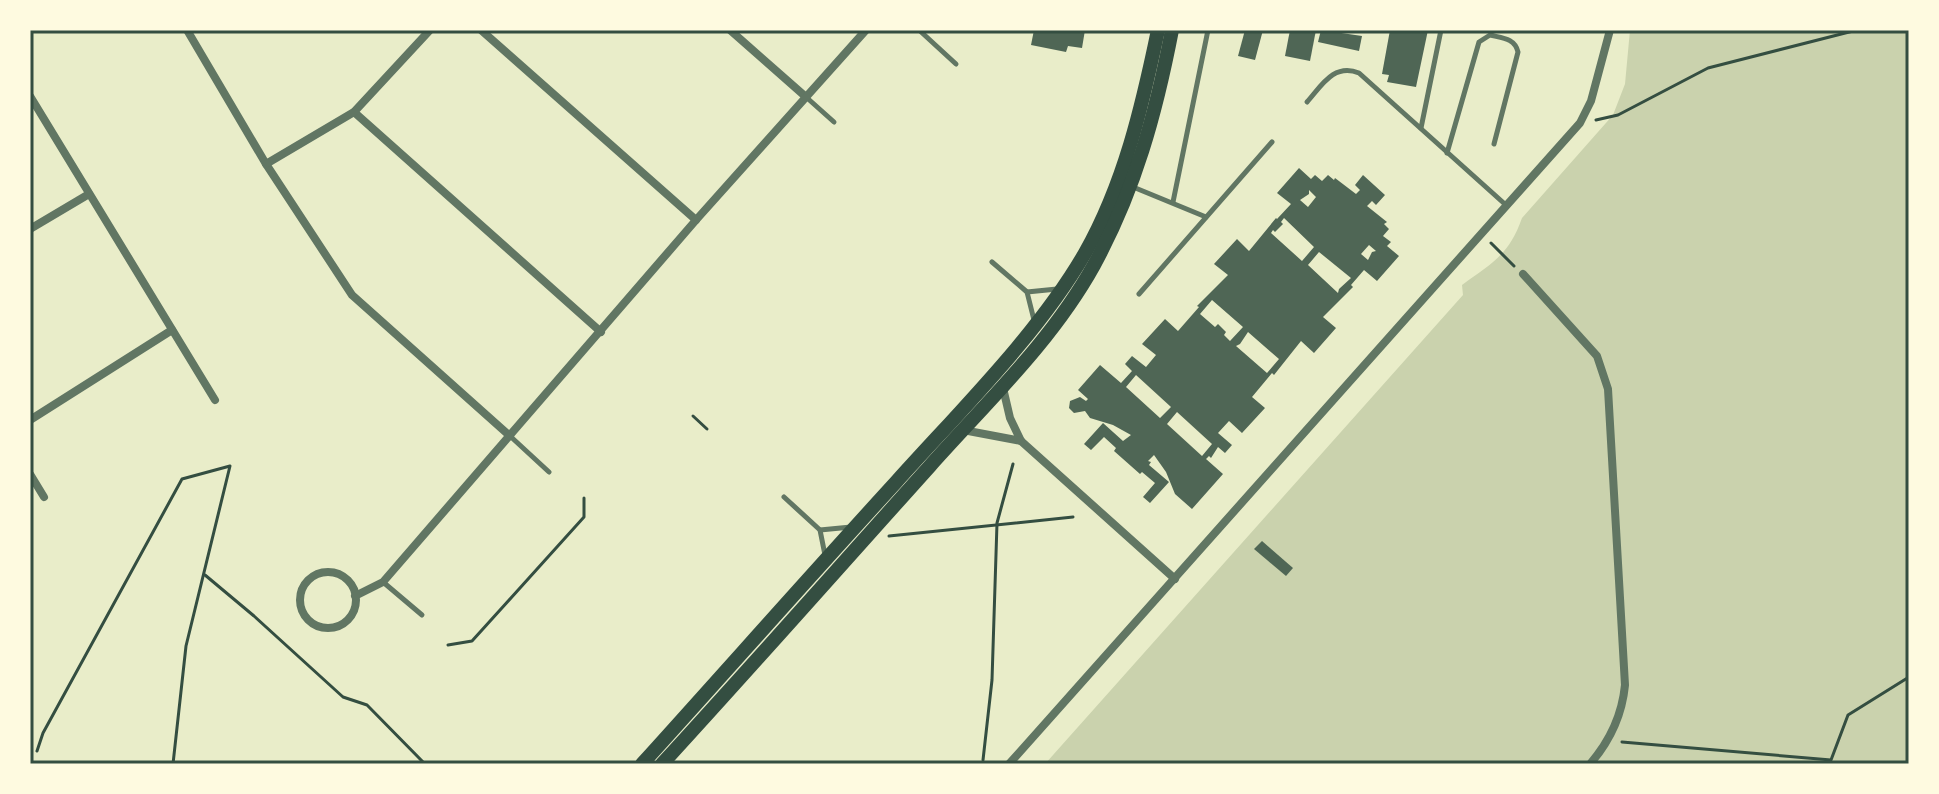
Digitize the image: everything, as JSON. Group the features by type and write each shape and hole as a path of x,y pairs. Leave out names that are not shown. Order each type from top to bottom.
{"main road":[{"path":"642,764 1035,324 1063,288 1085,252 1118,182 1144,97 1158,30"},
{"path":"662,764 1002,388 1058,320 1106,242 1132,187 1158,104 1172,30"}],"street":[{"path":"187,30 266,164 352,295 510,436"},
{"path":"266,164 354,112 430,30"},
{"path":"481,30 696,220"},
{"path":"730,30 806,97"},
{"path":"355,596 383,582 696,220 866,30"},
{"path":"1009,764 1580,123 1591,101 1610,30"},
{"path":"30,96 215,400"},
{"path":"354,112 601,332"},
{"path":"30,229 89,194"},
{"path":"1523,274 1597,356 1608,389 1625,685 1617,724 1590,764"},
{"path":"30,420 172,330"},
{"path":"1002,388 1010,418 1021,441 1175,579"},
{"path":"963,430 1021,441"},
{"path":"30,474 44,497"},
{"path":"333,572 343,577 351,585 355,596 355,608 349,618 329,628 317,626 301,609 303,587 321,573 333,572"}],"lane":[{"path":"919,30 956,64"},
{"path":"1173,202 1208,30"},
{"path":"1421,129 1441,30"},
{"path":"1447,153 1479,42 1490,35 1513,42 1518,52 1494,144"},
{"path":"1307,102 1333,73 1352,70 1365,77 1507,206"},
{"path":"806,97 834,122"},
{"path":"1139,294 1272,142"},
{"path":"1132,187 1206,217"},
{"path":"992,262 1027,292 1035,324"},
{"path":"1027,292 1063,288"},
{"path":"510,436 549,472"},
{"path":"784,497 820,530 825,560"},
{"path":"820,530 856,525"},
{"path":"383,582 422,615"}],"path":[{"path":"1580,123 1618,115 1708,68 1857,30"},
{"path":"1482,234 1523,274"},
{"path":"693,416 707,429"},
{"path":"983,760 992,680 997,523 1013,464"},
{"path":"37,751 43,733 182,479 230,466 186,646 173,764"},
{"path":"448,645 472,641 584,517 584,498"},
{"path":"889,536 1073,517"},
{"path":"203,574 343,697 367,705 425,764"},
{"path":"1606,741 1831,760 1848,715 1909,677"}],"green space":[{"path":"1630,30 1909,30 1909,764 1045,764 1463,295 1462,285 1505,250 1522,218 1613,115 1625,84"}],"building":[{"path":"1034,30 1085,30 1082,48 1068,46 1066,52 1031,45"},
{"path":"1245,30 1263,30 1255,60 1238,56"},
{"path":"1290,30 1316,30 1310,61 1285,56"},
{"path":"1321,30 1362,36 1359,51 1318,42"},
{"path":"1390,30 1428,30 1416,87 1387,82 1389,75 1382,74"},
{"path":"1299,168 1311,179 1315,175 1322,181 1328,175 1335,178 1356,194 1360,190 1355,185 1363,175 1385,195 1376,205 1372,201 1367,206 1387,222 1384,224 1389,229 1383,236 1391,242 1387,246 1399,256 1377,281 1364,270 1351,285 1353,287 1323,317 1336,328 1314,353 1301,341 1274,375 1272,373 1252,397 1265,408 1242,433 1229,421 1218,433 1232,445 1225,453 1218,447 1211,458 1206,459 1223,474 1192,509 1175,494 1166,472 1154,455 1148,461 1151,462 1149,465 1169,482 1150,503 1143,497 1155,483 1114,451 1116,448 1104,437 1091,450 1084,444 1103,423 1123,441 1131,435 1113,425 1090,418 1085,411 1074,413 1069,408 1070,401 1080,397 1086,401 1088,399 1078,390 1100,365 1121,383 1132,371 1125,364 1132,356 1146,367 1156,355 1142,344 1165,319 1178,331 1197,306 1228,275 1214,264 1237,239 1249,251 1291,204 1277,193","holes":["1309,190 1316,197 1308,207 1300,200 1309,194","1284,218 1314,247 1302,261 1271,233 1283,224","1369,245 1376,251 1368,260 1361,254","1319,252 1351,278 1338,293 1308,265","1212,300 1243,327 1230,341 1218,324 1215,327 1200,314","1248,332 1279,359 1267,373 1236,346","1136,375 1171,407 1160,418 1126,387","1177,412 1212,444 1202,456 1167,424"]},
{"path":"1262,541 1293,568 1286,576 1254,549"}]}
